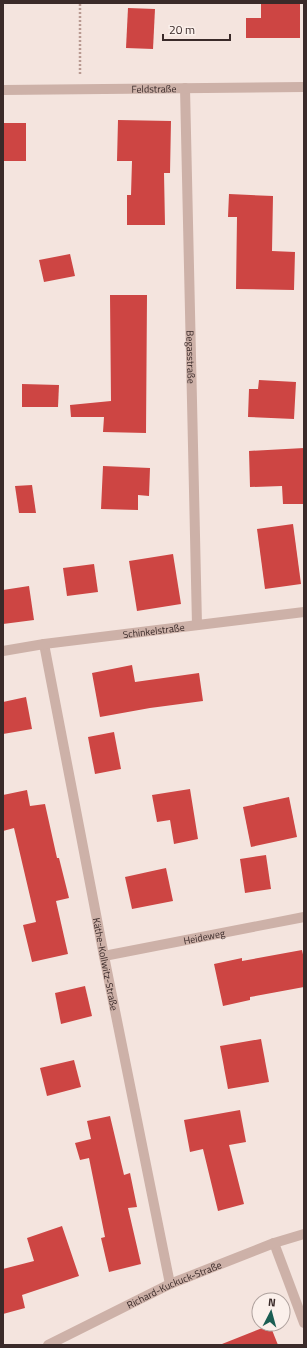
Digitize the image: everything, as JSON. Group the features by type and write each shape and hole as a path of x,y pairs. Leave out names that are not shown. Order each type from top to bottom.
{"street":[{"name":"Feldstraße","path":"3,90 304,87"},
{"name":"Begasstraße","path":"185,88 197,626"},
{"name":"Schinkelstraße","path":"3,651 44,644 304,612"},
{"name":"Käthe-Kollwitz-Straße","path":"44,644 104,956 170,1284"},
{"name":"Heideweg","path":"104,956 304,917"},
{"name":"Richard-Kuckuck-Straße","path":"48,1345 170,1284 274,1243 304,1234"},
{"path":"274,1243 304,1323"}],"path":[{"path":"80,3 80,89"}],"building":[{"path":"261,3 300,3 300,38 246,38 246,18 261,18"},
{"path":"128,8 155,9 153,49 126,48"},
{"path":"118,120 171,121 170,173 164,173 165,225 127,225 127,195 131,195 132,161 117,161"},
{"path":"3,123 26,123 26,161 3,161"},
{"path":"229,194 273,196 272,251 295,252 294,290 236,289 237,217 228,217"},
{"path":"70,254 75,276 44,282 39,260"},
{"path":"110,295 147,295 146,433 103,432 104,417 71,417 70,405 111,401"},
{"path":"259,380 296,382 294,419 248,417 249,389 258,389"},
{"path":"22,384 59,385 58,407 22,407"},
{"path":"304,448 304,504 283,504 282,486 250,487 249,451"},
{"path":"103,466 150,468 149,496 138,495 138,510 101,509"},
{"path":"32,485 36,513 19,513 15,486"},
{"path":"293,524 301,584 265,589 257,529"},
{"path":"173,554 181,604 137,611 129,561"},
{"path":"94,564 98,592 67,596 63,568"},
{"path":"29,586 34,620 3,624 3,590"},
{"path":"132,665 135,682 199,673 203,701 150,708 100,717 92,673"},
{"path":"26,697 32,729 3,734 3,702"},
{"path":"114,732 121,769 95,774 88,737"},
{"path":"190,789 198,839 174,844 170,820 157,822 152,795"},
{"path":"27,790 30,806 45,804 57,858 59,858 69,898 56,901 68,954 32,962 23,925 36,922 14,828 3,831 3,795"},
{"path":"289,797 297,837 251,847 243,807"},
{"path":"266,855 271,889 245,893 240,859"},
{"path":"166,868 173,901 132,909 125,877"},
{"path":"302,950 304,959 304,987 250,997 250,1000 223,1006 214,964 242,958 242,961"},
{"path":"85,986 92,1016 61,1024 55,993"},
{"path":"261,1039 269,1082 228,1089 220,1046"},
{"path":"74,1060 81,1087 47,1096 40,1068"},
{"path":"240,1110 246,1142 229,1145 244,1204 218,1211 203,1149 190,1152 184,1120"},
{"path":"110,1116 124,1175 130,1173 137,1207 128,1208 141,1264 109,1272 101,1238 105,1237 89,1158 80,1160 75,1143 91,1139 87,1121"},
{"path":"62,1226 79,1276 22,1295 25,1308 3,1314 3,1269 34,1261 27,1238"},
{"path":"252,1332 273,1332 278,1345 223,1345 222,1344"}]}
